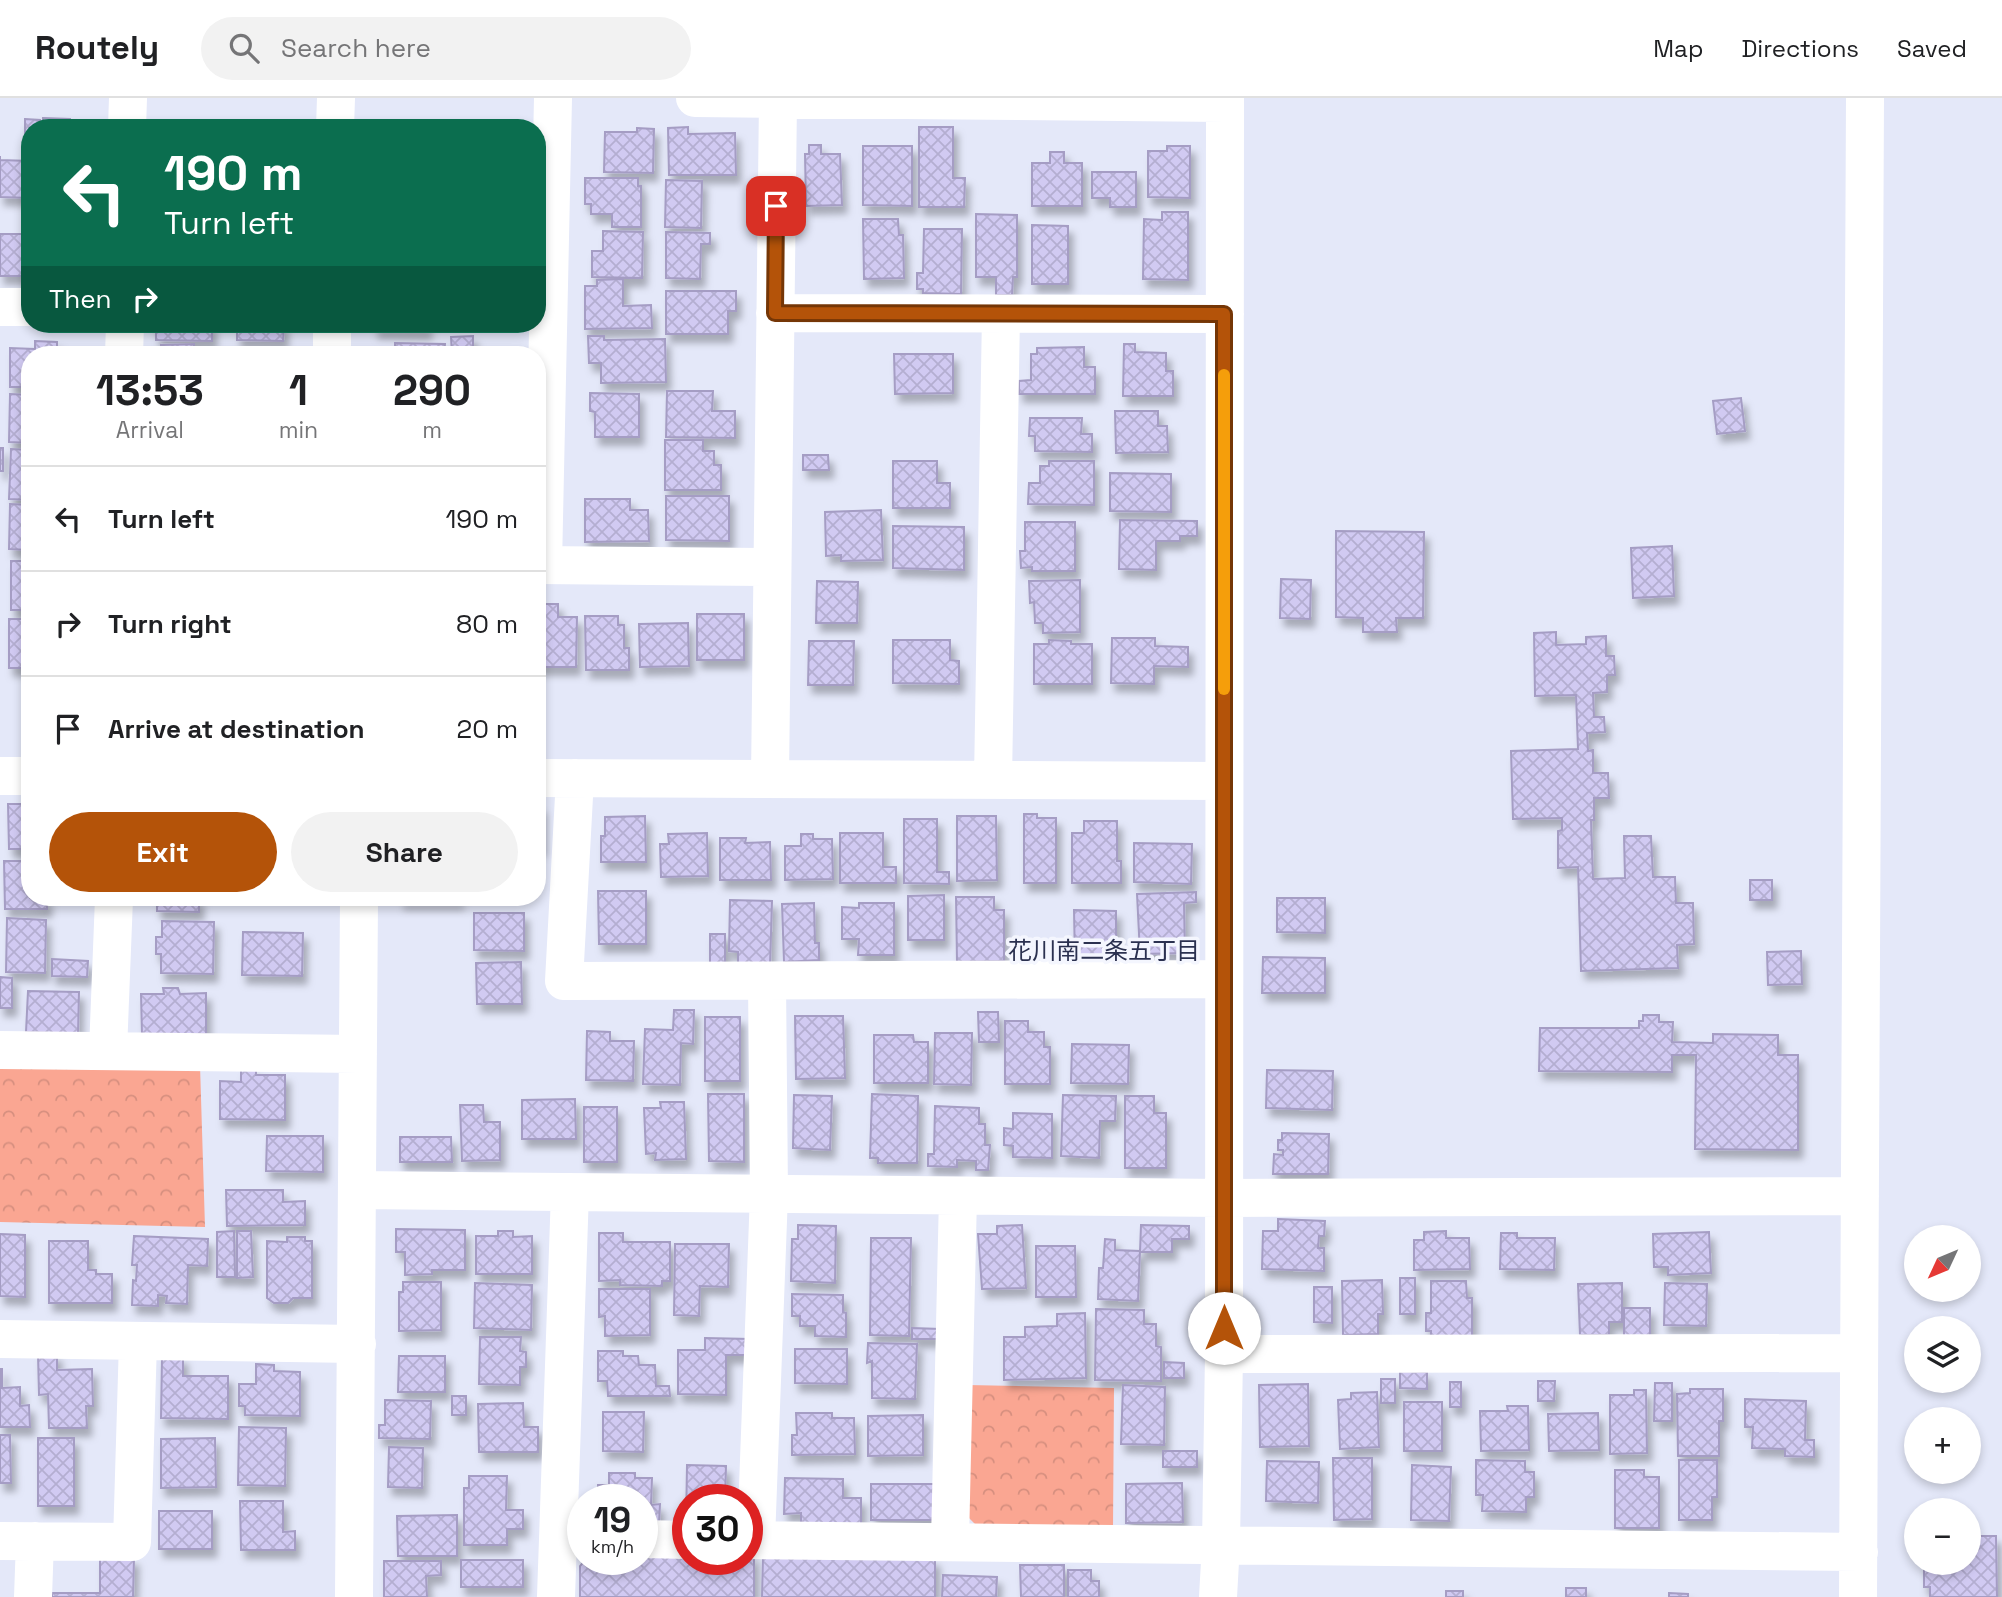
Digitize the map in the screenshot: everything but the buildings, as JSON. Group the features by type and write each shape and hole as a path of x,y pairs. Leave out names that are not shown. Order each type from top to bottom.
{"street":[{"path":"127,119 128,98"},
{"path":"335,119 336,98"},
{"path":"546,332 552,98"},
{"path":"695,98 1225,101 1224,1354 1218,1597"},
{"path":"1858,1597 1865,98"},
{"path":"769,779 778,99"},
{"path":"0,307 21,307"},
{"path":"775,313 1224,314"},
{"path":"993,780 1001,314"},
{"path":"546,565 772,566"},
{"path":"0,776 21,776"},
{"path":"546,778 1224,781"},
{"path":"575,778 564,981 1224,979"},
{"path":"108,1051 114,906"},
{"path":"354,1597 359,906"},
{"path":"754,1484 769,1194 767,981"},
{"path":"0,1050 358,1054"},
{"path":"358,1190 1223,1198 1860,1196"},
{"path":"570,1192 571,1484"},
{"path":"950,1541 958,1196"},
{"path":"0,1339 357,1344"},
{"path":"33,1597 18,1541 132,1542 138,1341"},
{"path":"1224,1354 1859,1353"},
{"path":"763,1540 1859,1552"},
{"path":"556,1597 567,1554"}],"green space":[{"path":"200,1065 205,1227 0,1222 0,1066"},
{"path":"967,1385 1114,1388 1113,1530 984,1533 967,1516"}],"slow traffic":[{"path":"1224,375 1224,689"}],"district":[{"name":"花川南二条五丁目","path":"1104,950"}],"route":[{"path":"776,206 775,313 1224,314 1224,1328"}]}
